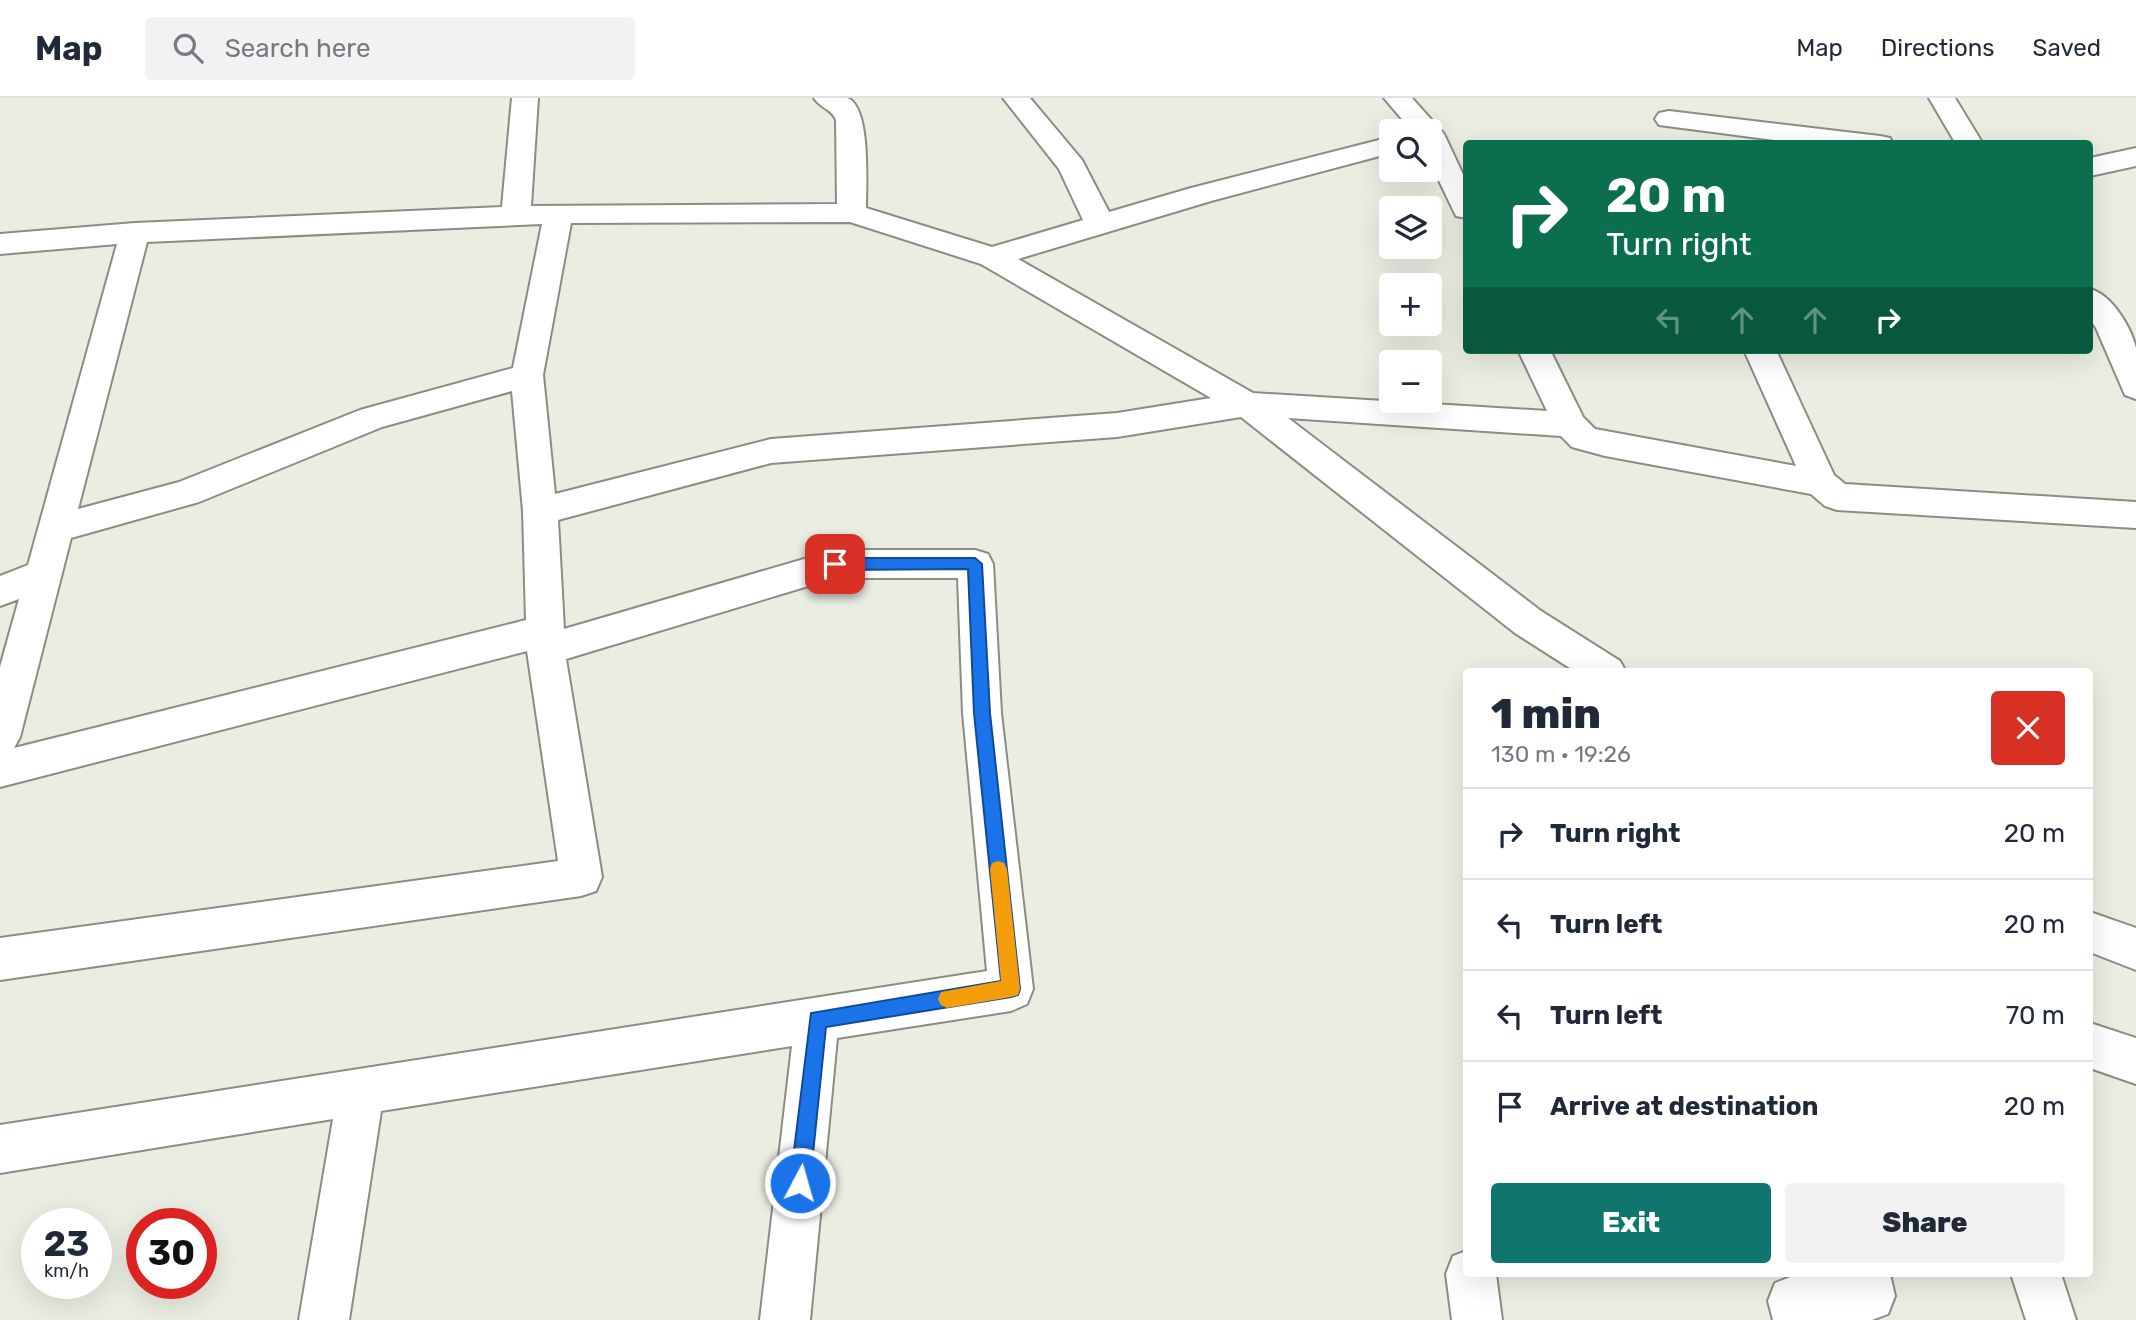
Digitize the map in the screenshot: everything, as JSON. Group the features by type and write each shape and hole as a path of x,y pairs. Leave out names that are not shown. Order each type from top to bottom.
{"street":[{"path":"516,216 524,98"},
{"path":"827,98 845,108 850,120 852,214"},
{"path":"1016,98 1072,166 1100,224"},
{"path":"1397,98 1416,119"},
{"path":"1942,98 1968,140"},
{"path":"1670,120 1846,140"},
{"path":"992,257 1201,194 1379,148"},
{"path":"2093,166 2136,157"},
{"path":"1442,160 1463,203"},
{"path":"0,959 581,877 546,640 540,510 527,375 558,214"},
{"path":"0,244 135,233 558,214 852,214 992,257 1247,404 1528,622 1601,668"},
{"path":"0,737 135,233"},
{"path":"2093,303 2110,324 2136,387"},
{"path":"1536,354 1570,424 1584,438 1821,482"},
{"path":"1762,354 1821,482 1837,497 2136,515"},
{"path":"54,529 187,493 372,418 527,375"},
{"path":"540,510 771,451 1117,425 1247,404 1570,424"},
{"path":"0,769 546,640 835,564 975,564 982,713 1011,989 0,1149"},
{"path":"0,591 42,575"},
{"path":"2093,933 2136,949"},
{"path":"785,1320 817,1019"},
{"path":"2093,1047 2136,1061"},
{"path":"324,1320 360,1091"},
{"path":"1471,1277 1477,1320"},
{"path":"1798,1320 1793,1301 1870,1296 1866,1277"},
{"path":"2037,1277 2051,1320"}],"slow traffic":[{"path":"947,999 1011,989 998,869"}],"route":[{"path":"800,1183 817,1019 1011,989 982,713 975,564 835,564"}]}
